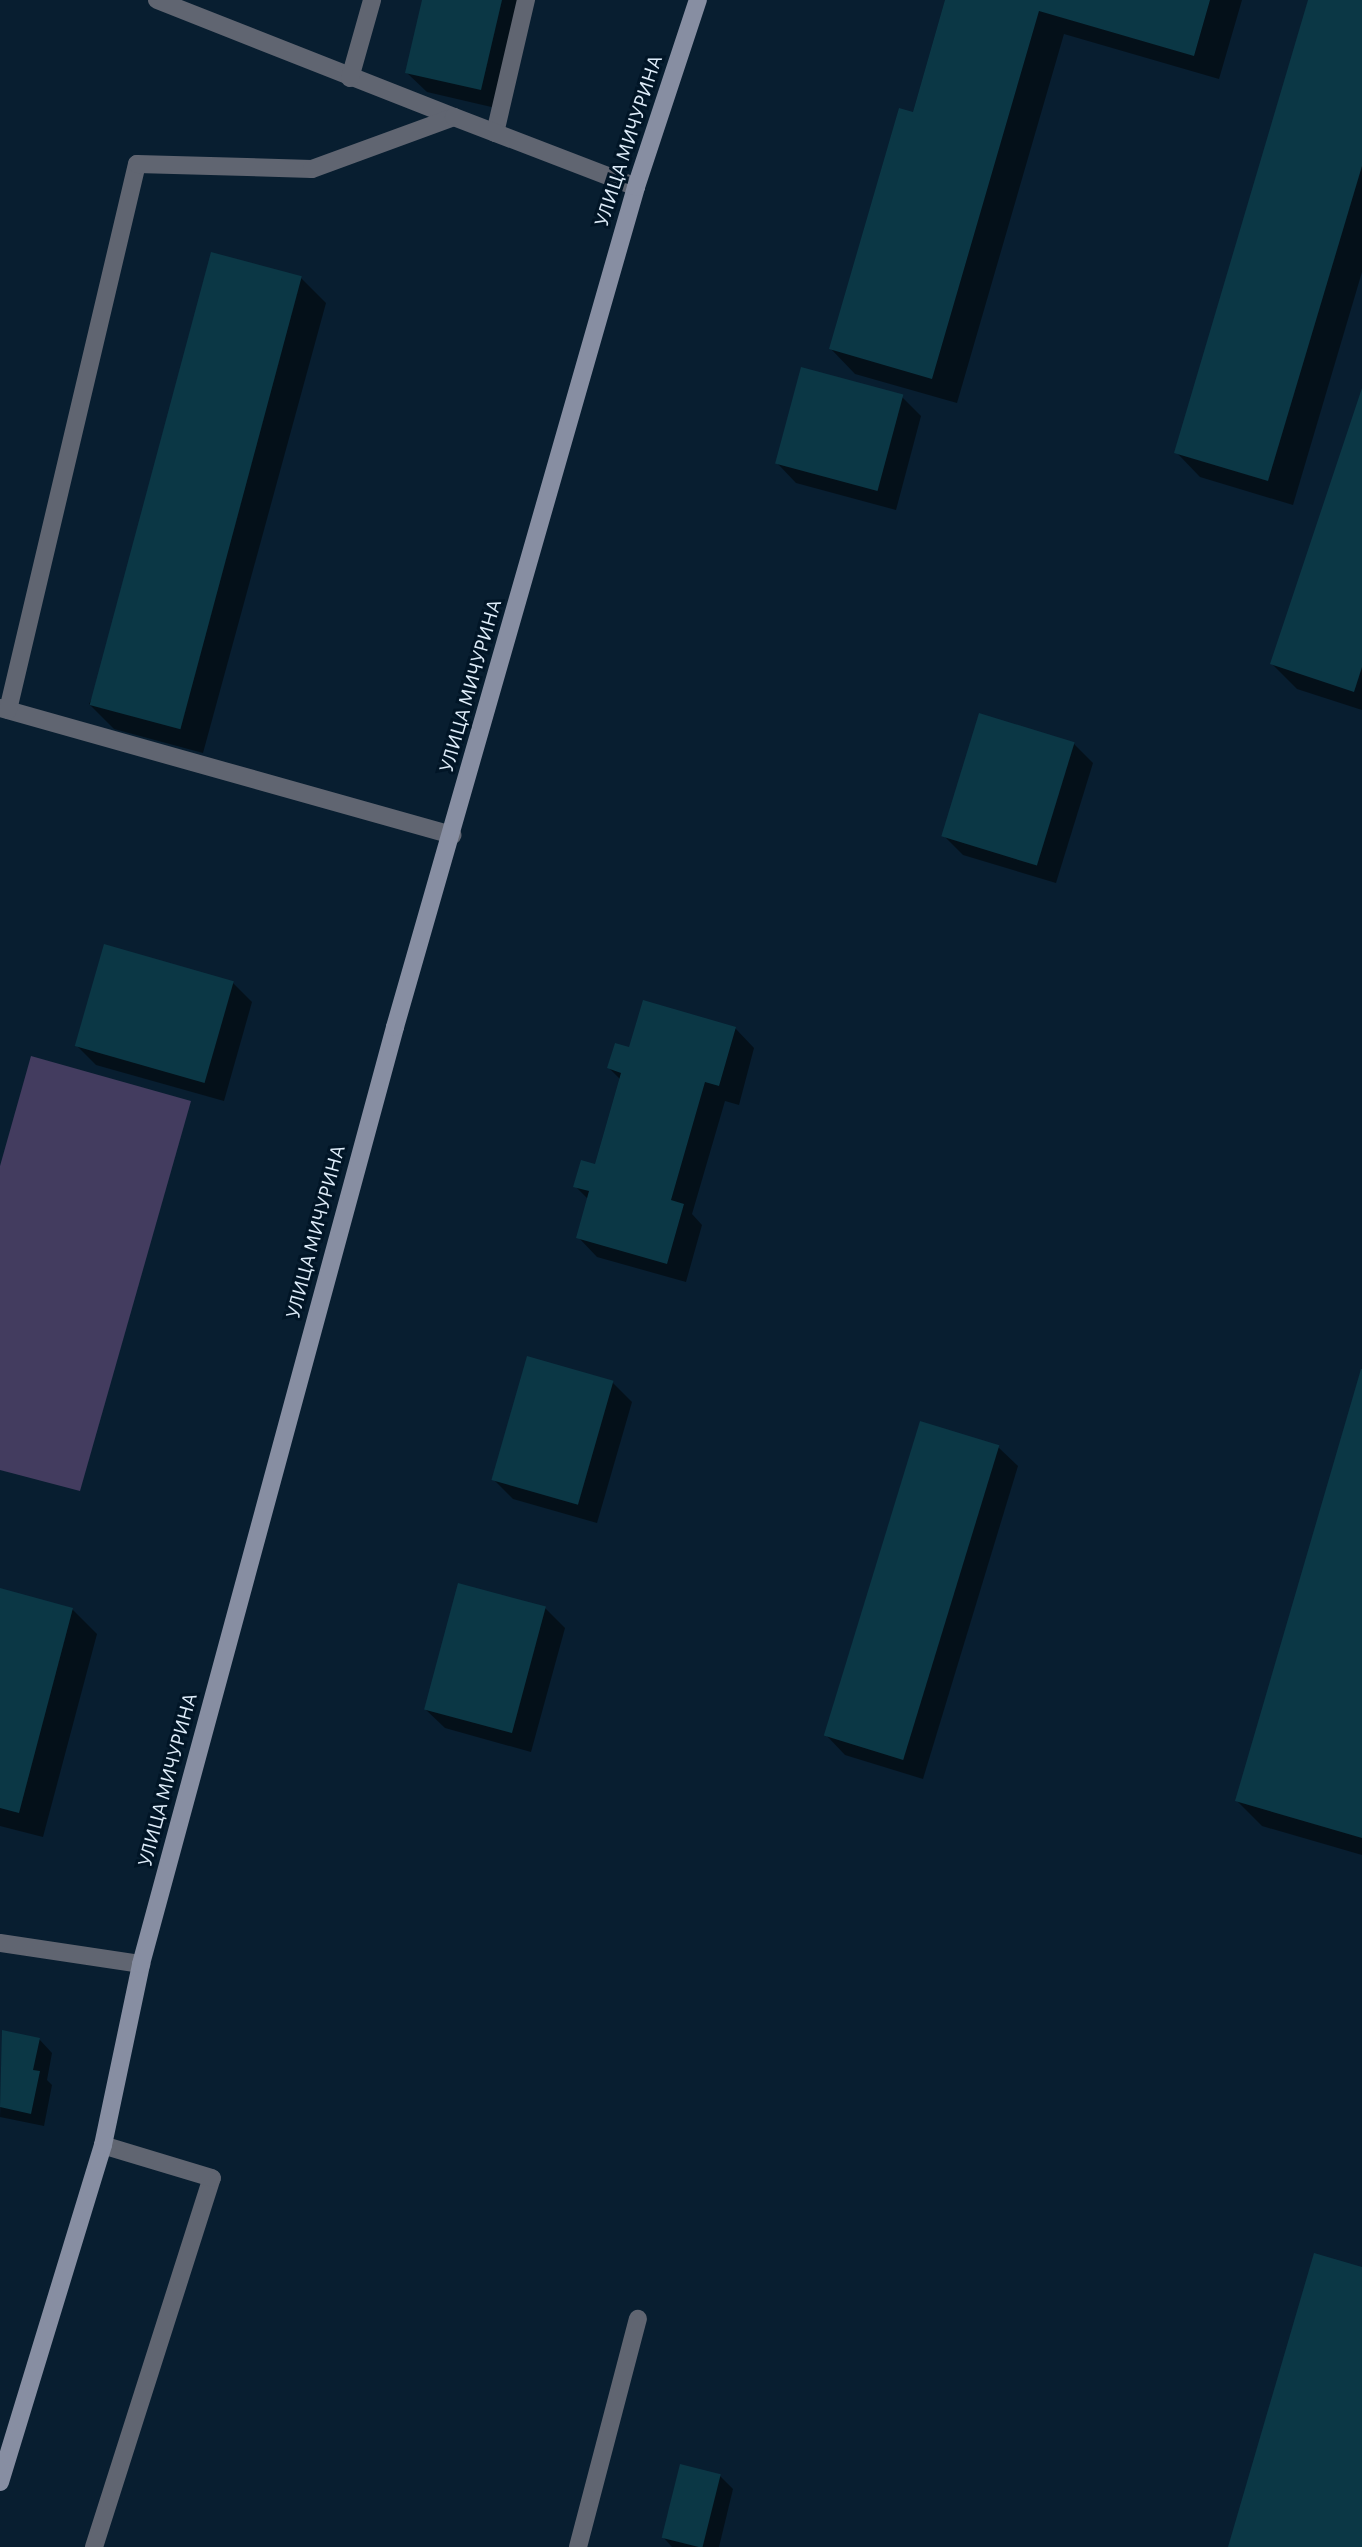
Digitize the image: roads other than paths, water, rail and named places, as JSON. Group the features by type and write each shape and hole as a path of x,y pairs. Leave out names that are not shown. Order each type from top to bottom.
{"main road":[{"name":"УЛИЦА МИЧУРИНА","path":"0,2482 103,2145 141,1964 391,1041 636,187 698,0"}],"street":[{"path":"157,0 350,78 636,187"},
{"path":"198,0 202,18"},
{"path":"350,78 372,0"},
{"path":"495,132 526,0"},
{"path":"452,835 4,709 137,164 312,169 454,117"},
{"path":"0,1943 141,1964"},
{"path":"94,2547 212,2178 103,2145"},
{"path":"578,2547 638,2319"}]}
